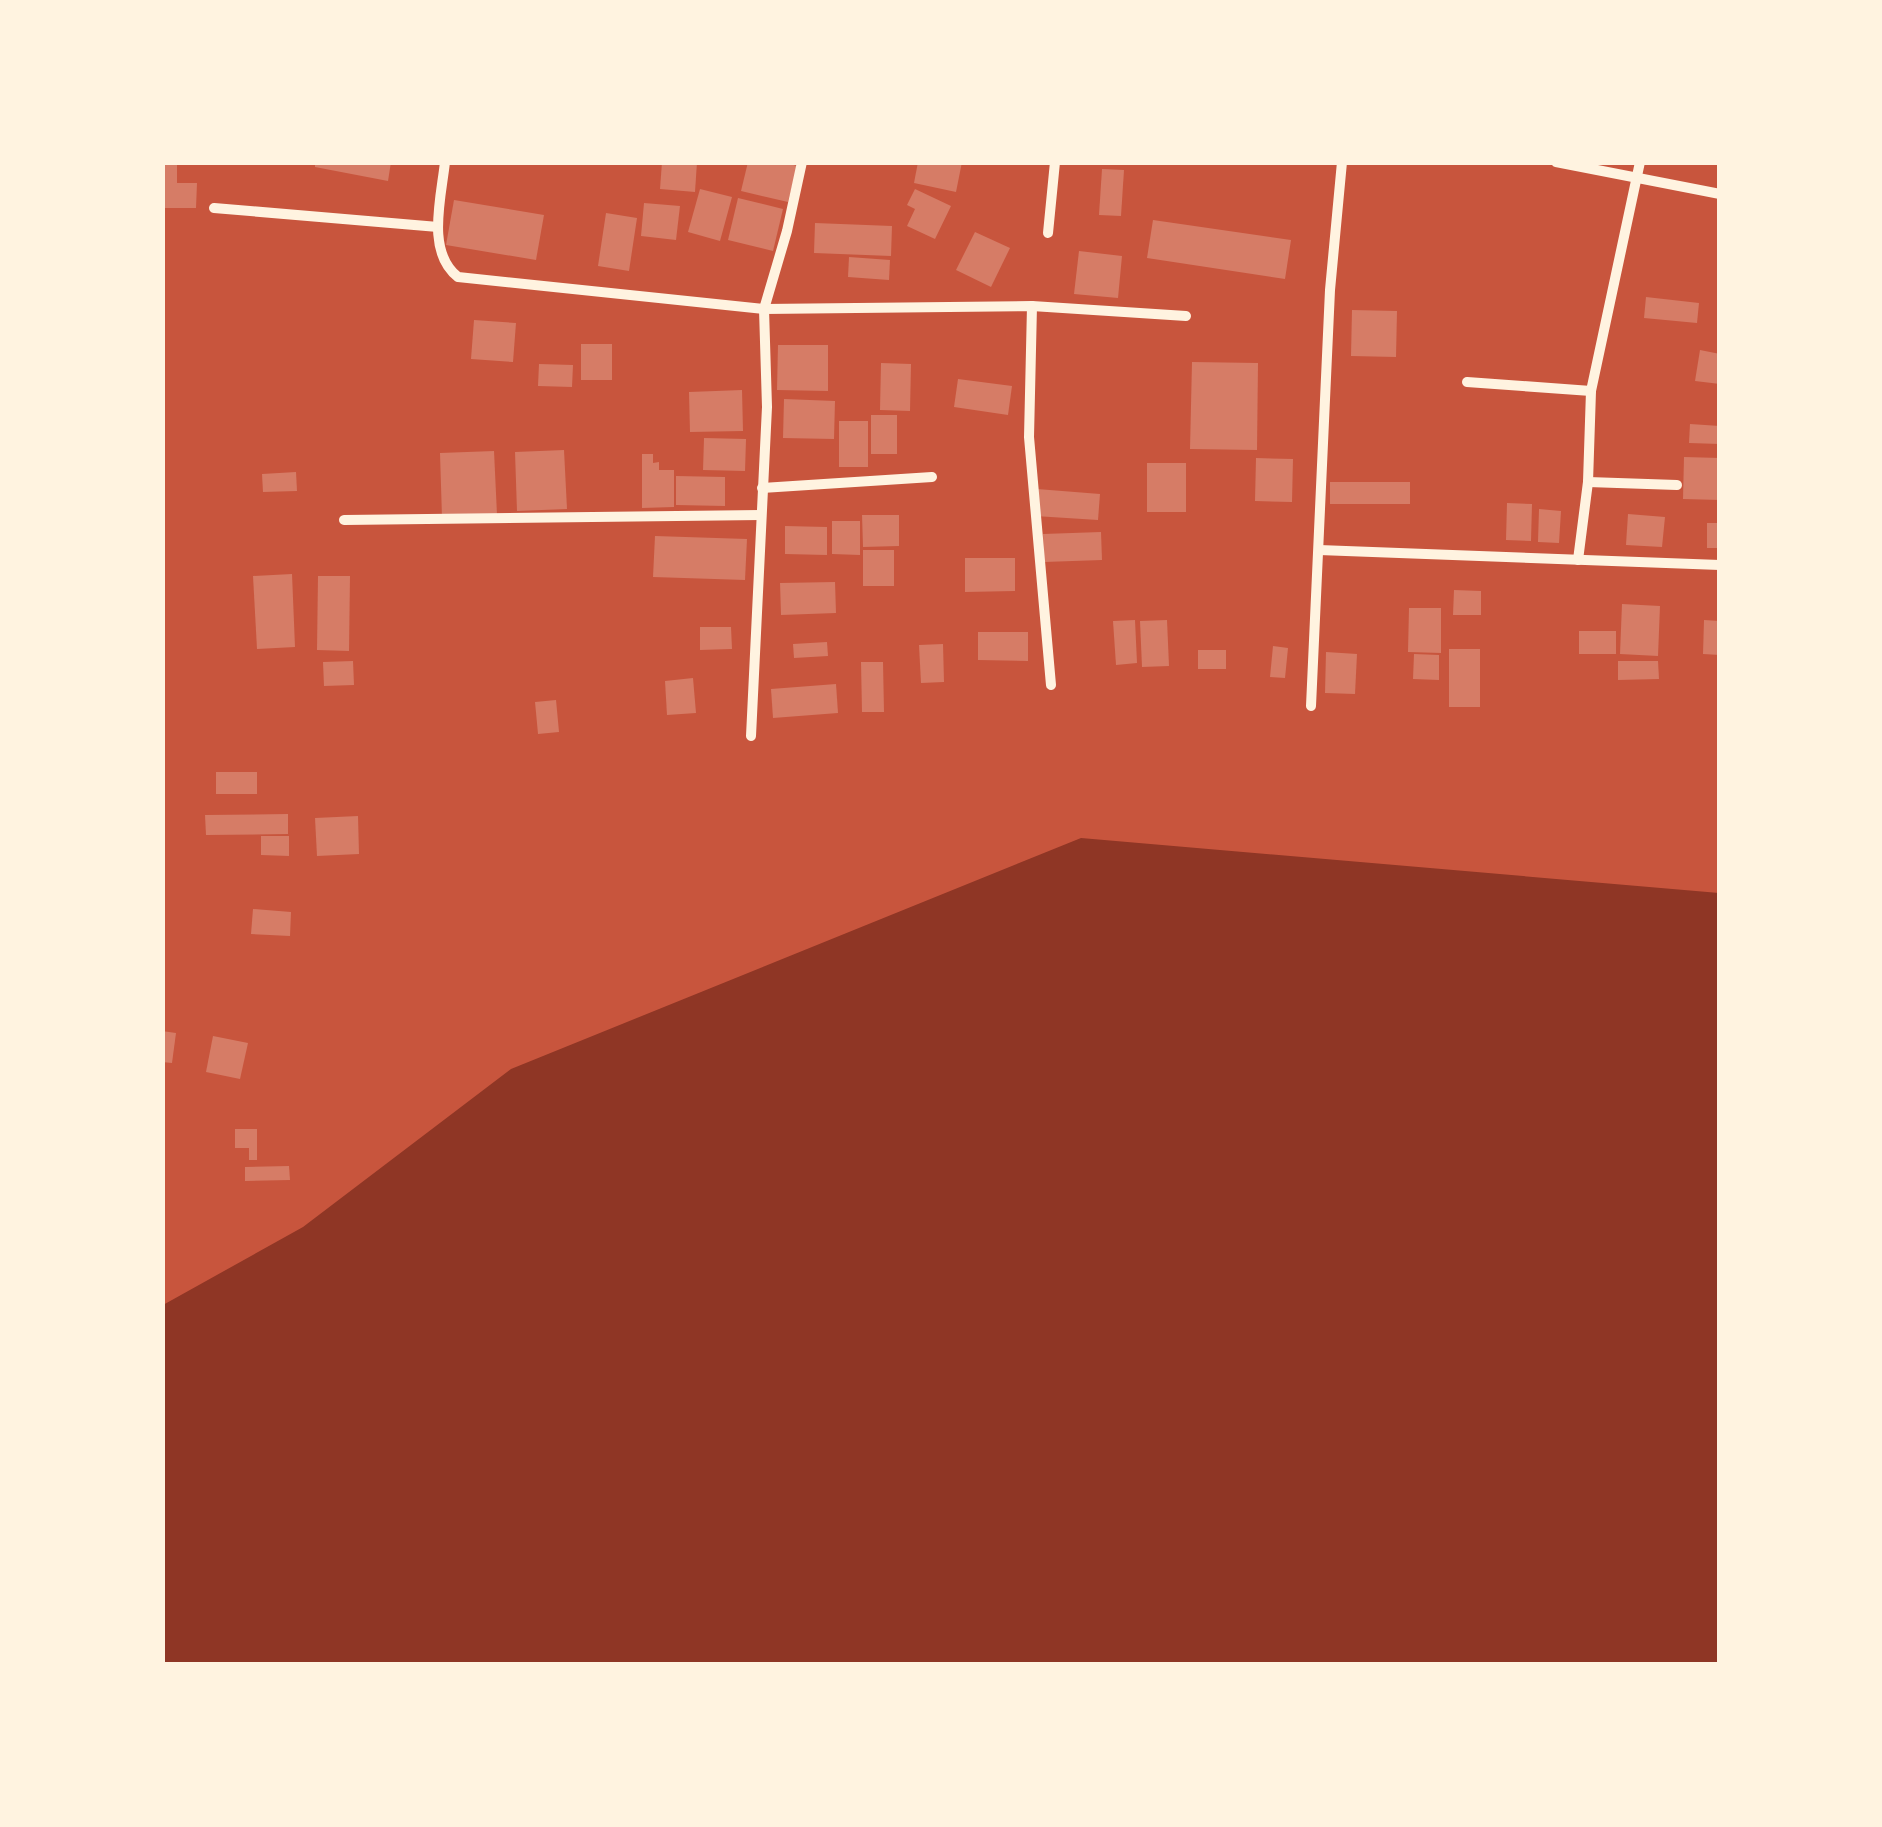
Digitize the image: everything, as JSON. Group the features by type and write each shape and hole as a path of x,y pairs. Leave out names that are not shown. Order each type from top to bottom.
{"street":[{"path":"445,162 438,227 446,268 458,278 764,309 1032,306 1186,316"},
{"path":"751,736 767,407 764,309 788,232 802,162"},
{"path":"1048,233 1056,162"},
{"path":"1311,706 1330,290 1342,162"},
{"path":"1556,162 1720,194"},
{"path":"1578,560 1588,482 1590,391 1640,162"},
{"path":"214,208 438,227"},
{"path":"1032,306 1029,437 1051,684"},
{"path":"1467,382 1590,391"},
{"path":"762,488 932,477"},
{"path":"1588,482 1677,485"},
{"path":"344,520 761,516"},
{"path":"1319,550 1720,564"}],"shaded area":[{"path":"1081,838 1719,893 1719,1664 163,1664 163,1305 303,1227 511,1069"}],"building":[{"path":"162,162 177,162 177,183 197,183 196,208 162,208"},
{"path":"315,162 391,162 388,181 315,167"},
{"path":"662,162 697,162 695,192 660,189"},
{"path":"748,162 797,166 788,202 741,191"},
{"path":"918,162 962,162 956,192 914,183"},
{"path":"1102,169 1124,170 1121,216 1099,215"},
{"path":"700,189 732,197 720,241 688,232"},
{"path":"915,189 951,206 935,239 907,226 915,209 907,205"},
{"path":"738,198 783,209 773,251 728,240"},
{"path":"454,200 544,215 536,260 446,245"},
{"path":"644,203 680,206 676,240 641,236"},
{"path":"606,213 637,218 629,271 598,266"},
{"path":"1153,220 1291,240 1285,279 1147,258"},
{"path":"815,223 892,226 891,256 814,253"},
{"path":"975,232 1010,248 991,287 956,270"},
{"path":"1079,251 1122,256 1118,298 1074,294"},
{"path":"849,257 890,260 889,280 848,277"},
{"path":"1646,297 1699,303 1697,323 1644,318"},
{"path":"1352,310 1397,311 1396,357 1351,356"},
{"path":"474,320 516,323 513,362 471,359"},
{"path":"581,344 612,344 612,380 581,380"},
{"path":"778,345 828,345 828,391 777,390"},
{"path":"1700,350 1720,354 1720,384 1695,381"},
{"path":"1192,362 1258,363 1257,450 1190,449"},
{"path":"881,363 911,364 910,411 880,410"},
{"path":"539,364 573,365 572,387 538,386"},
{"path":"958,379 1012,386 1008,415 954,407"},
{"path":"742,390 743,431 690,432 689,392"},
{"path":"784,399 835,401 834,439 783,438"},
{"path":"871,415 897,415 897,454 871,454"},
{"path":"839,421 868,421 868,467 839,467"},
{"path":"1690,424 1720,426 1720,444 1689,443"},
{"path":"704,438 746,439 745,471 703,470"},
{"path":"564,450 567,509 517,511 515,452"},
{"path":"494,451 497,515 442,518 440,453"},
{"path":"642,454 653,454 653,463 659,462 659,470 674,470 674,507 642,508"},
{"path":"1684,457 1720,458 1720,500 1683,499"},
{"path":"1256,458 1293,459 1292,502 1255,501"},
{"path":"1147,463 1186,463 1186,512 1147,512"},
{"path":"296,472 297,491 263,492 262,474"},
{"path":"676,476 725,477 725,506 676,505"},
{"path":"1330,482 1410,482 1410,504 1330,504"},
{"path":"1037,489 1100,494 1098,520 1035,516"},
{"path":"1507,503 1532,504 1531,541 1506,540"},
{"path":"1539,509 1561,511 1559,543 1538,542"},
{"path":"1628,514 1665,517 1662,547 1626,545"},
{"path":"862,515 899,515 899,546 863,547"},
{"path":"832,521 860,521 860,555 832,554"},
{"path":"1707,523 1720,523 1720,548 1707,548"},
{"path":"785,526 827,527 827,555 785,554"},
{"path":"1101,532 1102,560 1044,562 1043,534"},
{"path":"655,536 747,539 745,580 653,577"},
{"path":"863,550 894,550 894,586 863,586"},
{"path":"965,558 1015,558 1015,591 965,592"},
{"path":"292,574 295,647 257,649 253,576"},
{"path":"318,576 350,576 349,651 317,650"},
{"path":"835,582 836,613 781,615 780,583"},
{"path":"1454,590 1481,591 1481,615 1453,615"},
{"path":"1622,604 1660,606 1658,656 1620,654"},
{"path":"1409,608 1441,608 1441,653 1408,652"},
{"path":"1135,620 1137,663 1116,665 1113,621"},
{"path":"1167,620 1169,666 1142,667 1140,621"},
{"path":"1704,620 1720,621 1720,655 1703,654"},
{"path":"700,627 731,627 732,649 700,650"},
{"path":"1579,631 1616,631 1616,654 1579,654"},
{"path":"978,632 1028,632 1028,661 978,660"},
{"path":"827,642 828,656 794,658 793,644"},
{"path":"943,644 944,682 921,683 919,645"},
{"path":"1273,646 1288,648 1285,678 1270,677"},
{"path":"1449,649 1480,649 1480,707 1449,707"},
{"path":"1198,650 1226,650 1226,669 1198,669"},
{"path":"1326,652 1357,654 1355,694 1325,693"},
{"path":"1414,654 1439,655 1439,680 1413,679"},
{"path":"353,661 354,685 324,686 323,662"},
{"path":"1618,661 1658,661 1659,679 1618,680"},
{"path":"861,662 883,662 884,712 862,712"},
{"path":"693,678 696,713 667,715 665,681"},
{"path":"836,684 838,713 773,718 771,689"},
{"path":"556,700 559,732 538,734 535,702"},
{"path":"216,772 257,772 257,794 216,794"},
{"path":"288,814 288,834 206,835 205,815"},
{"path":"358,816 359,854 317,856 315,818"},
{"path":"261,836 289,836 289,856 261,855"},
{"path":"253,909 291,912 290,936 251,934"},
{"path":"162,1031 176,1033 172,1063 162,1062"},
{"path":"213,1036 248,1043 240,1079 206,1072"},
{"path":"235,1129 257,1129 257,1160 249,1160 249,1148 235,1148"},
{"path":"289,1166 290,1180 245,1181 245,1167"}]}
